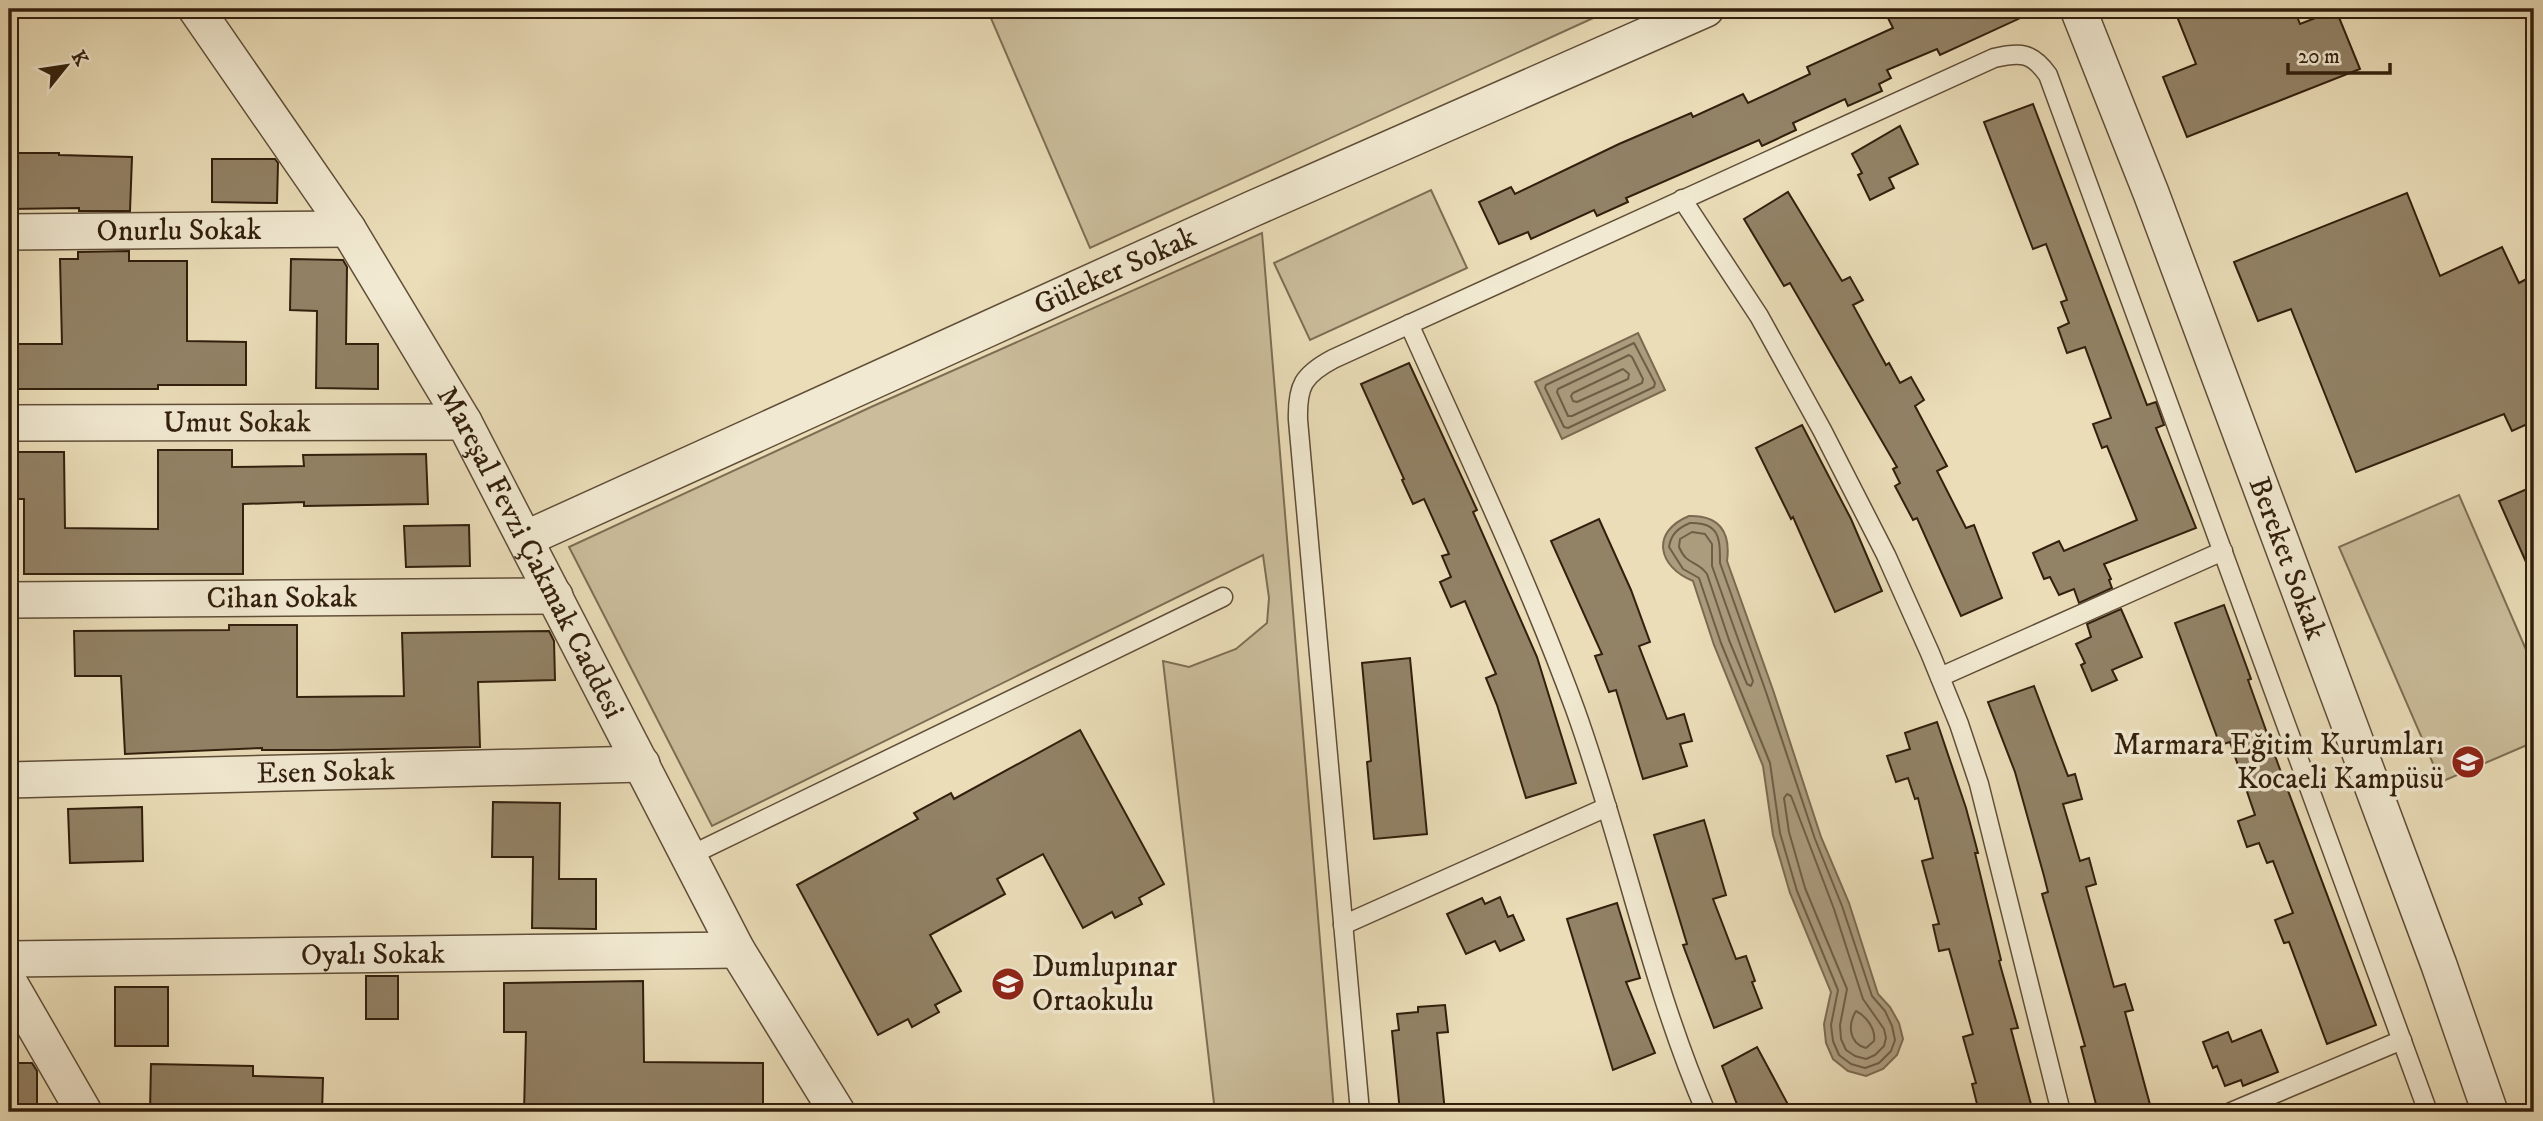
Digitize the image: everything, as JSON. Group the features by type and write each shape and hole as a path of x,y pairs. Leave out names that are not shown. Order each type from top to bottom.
{"street":[{"name":"Mareşal Fevzi Çakmak Caddesi","path":"196,9 348,229 464,422 737,950 837,1112"},
{"name":"Güleker Sokak","path":"525,539 1252,209 1706,9"},
{"name":"Bereket Sokak","path":"2078,9 2161,219 2429,938 2490,1112"},
{"name":"Onurlu Sokak","path":"9,232 348,229"},
{"name":"Umut Sokak","path":"9,423 464,422"},
{"name":"Cihan Sokak","path":"9,600 555,596"},
{"name":"Esen Sokak","path":"9,780 642,764"},
{"name":"Oyalı Sokak","path":"9,959 737,950"},
{"path":"9,982 84,1112"}],"lane":[{"path":"1360,1112 1297,396 1305,380 1314,369 1409,324 1994,58 2011,54 2028,55 2040,63 2048,75 2428,1112"},
{"path":"1682,200 1759,316 1822,430 1886,555 1940,677 1979,784 2061,1112"},
{"path":"1409,324 1547,636 1575,709 1684,1061 1706,1112"},
{"path":"1940,677 2222,551"},
{"path":"689,856 1223,597"},
{"path":"1343,925 1607,807"},
{"path":"2231,1112 2402,1040"}],"shaded area":[{"path":"987,9 1613,9 1090,248"},
{"path":"1431,190 1467,268 1310,340 1274,263"},
{"path":"1262,233 1334,1112 1215,1112 1163,661 1189,667 1236,649 1267,623 1269,598 1263,555 712,826 569,547 871,407"},
{"path":"2459,495 2534,668 2534,742 2441,782 2339,547"}],"water":[{"path":"1638,333 1665,390 1562,439 1535,382"},
{"path":"1689,516 1699,516 1715,522 1725,534 1727,561 1821,837 1849,903 1878,994 1899,1023 1903,1039 1897,1055 1883,1069 1866,1076 1848,1071 1833,1059 1826,1043 1824,1024 1831,992 1790,893 1773,835 1763,766 1714,645 1693,581 1672,567 1663,549 1668,531"}],"building":[{"path":"1909,9 2040,9 1940,55 1937,49 1887,70 1891,78 1879,84 1882,91 1848,106 1845,99 1793,123 1796,130 1762,146 1759,140 1626,198 1628,202 1597,216 1594,210 1531,239 1528,232 1499,244 1479,202 1511,187 1515,194 1691,113 1693,117 1743,94 1748,103 1810,74 1807,67 1893,28 1888,18"},
{"path":"2174,9 2294,9 2300,24 2336,10 2360,69 2187,137 2163,77 2196,64"},
{"path":"2033,104 2147,405 2156,402 2164,425 2156,428 2196,528 2104,564 2112,588 2079,603 2074,589 2059,595 2050,577 2044,579 2033,553 2059,541 2064,551 2137,520 2107,446 2102,448 2093,424 2111,418 2085,347 2067,353 2058,328 2069,323 2061,302 2067,300 2046,244 2033,249 1984,122"},
{"path":"1900,126 1918,164 1889,178 1894,188 1870,200 1858,175 1862,173 1852,154"},
{"path":"9,153 132,157 130,211 79,211 79,208 9,209"},
{"path":"212,159 275,159 278,163 277,203 212,202"},
{"path":"1788,192 1842,281 1850,277 1863,300 1853,305 1886,365 1889,363 1900,383 1911,377 1924,400 1915,406 1947,466 1937,471 1966,528 1974,525 2002,598 1961,616 1917,518 1913,520 1895,486 1900,483 1893,469 1897,467 1790,283 1784,286 1744,219"},
{"path":"2407,193 2440,276 2502,247 2519,283 2534,275 2534,421 2512,431 2504,414 2356,472 2291,309 2258,321 2234,262"},
{"path":"129,251 129,261 187,261 187,341 246,342 246,385 158,385 158,389 9,389 9,344 62,344 60,259 78,259 78,252"},
{"path":"291,259 343,260 347,267 346,344 378,344 378,389 316,388 317,311 290,310"},
{"path":"1409,363 1477,510 1473,512 1537,657 1576,783 1526,798 1486,678 1496,674 1465,601 1451,607 1440,582 1451,577 1442,556 1449,554 1424,499 1413,504 1361,384"},
{"path":"1802,425 1851,519 1882,591 1835,612 1793,517 1791,519 1756,448"},
{"path":"158,450 232,450 232,467 304,466 303,455 426,454 428,504 243,504 243,574 24,574 24,499 9,499 9,452 64,452 65,528 158,529"},
{"path":"2534,486 2534,580 2499,501"},
{"path":"1599,519 1631,590 1650,642 1639,646 1667,719 1684,714 1692,741 1680,744 1687,766 1643,779 1616,690 1609,692 1595,656 1602,654 1551,541"},
{"path":"469,525 470,566 406,567 404,526"},
{"path":"2224,605 2278,764 2376,1025 2327,1044 2289,942 2284,943 2275,920 2293,913 2273,861 2267,863 2259,843 2247,847 2238,821 2255,815 2230,742 2220,745 2175,623"},
{"path":"2121,609 2142,657 2112,670 2117,680 2092,691 2081,665 2085,663 2076,644 2091,637 2087,624"},
{"path":"229,625 297,625 297,697 404,696 402,633 549,631 554,641 555,680 478,682 480,747 331,750 262,748 125,754 121,676 75,676 74,631 229,630"},
{"path":"1410,658 1427,834 1374,839 1367,762 1371,761 1362,663"},
{"path":"2034,686 2068,776 2075,774 2082,799 2063,804 2080,861 2089,858 2096,884 2086,887 2114,987 2125,984 2133,1010 2125,1012 2152,1112 2098,1112 2081,1047 2085,1046 2042,894 2048,892 2044,876 2015,772 1988,702"},
{"path":"1937,722 1978,853 1975,853 2001,960 1999,961 2018,1028 2011,1029 2033,1112 1979,1112 1972,1084 1976,1083 1963,1037 1973,1034 1949,949 1939,951 1933,925 1939,924 1922,861 1933,858 1918,798 1915,799 1908,778 1896,782 1887,756 1910,749 1905,733"},
{"path":"1080,730 1164,884 1139,898 1142,904 1115,918 1112,912 1083,928 1043,854 997,879 1005,894 930,935 961,991 935,1005 939,1012 912,1027 908,1019 878,1035 797,885 918,819 914,813 951,793 954,799"},
{"path":"493,802 560,803 559,879 596,879 596,929 532,928 533,857 492,857"},
{"path":"142,807 143,861 70,863 68,809"},
{"path":"1704,820 1726,895 1713,899 1736,959 1746,956 1762,1008 1714,1028 1683,945 1687,944 1654,835"},
{"path":"1500,897 1508,917 1513,915 1524,940 1500,951 1495,941 1466,954 1447,914 1482,898 1485,904"},
{"path":"1617,903 1640,978 1626,982 1655,1053 1613,1070 1567,919"},
{"path":"366,976 398,976 398,1019 366,1019"},
{"path":"643,981 644,1062 763,1063 763,1112 524,1112 526,1032 504,1032 504,983"},
{"path":"115,987 168,987 168,1046 115,1046"},
{"path":"1445,1005 1448,1032 1437,1033 1445,1112 1400,1112 1392,1031 1399,1030 1397,1014 1418,1012 1418,1007"},
{"path":"2261,1030 2278,1072 2243,1086 2241,1080 2225,1086 2217,1066 2213,1068 2203,1042 2228,1032 2232,1042"},
{"path":"1757,1047 1792,1112 1740,1112 1722,1066"},
{"path":"9,1063 32,1063 37,1071 37,1112 9,1112"},
{"path":"151,1064 253,1066 253,1076 323,1078 322,1112 150,1112"}],"place":[{"name":"Marmara Eğitim Kurumları Kocaeli Kampüsü","path":"2468,762"},
{"name":"Dumlupınar Ortaokulu","path":"1008,984"}]}
